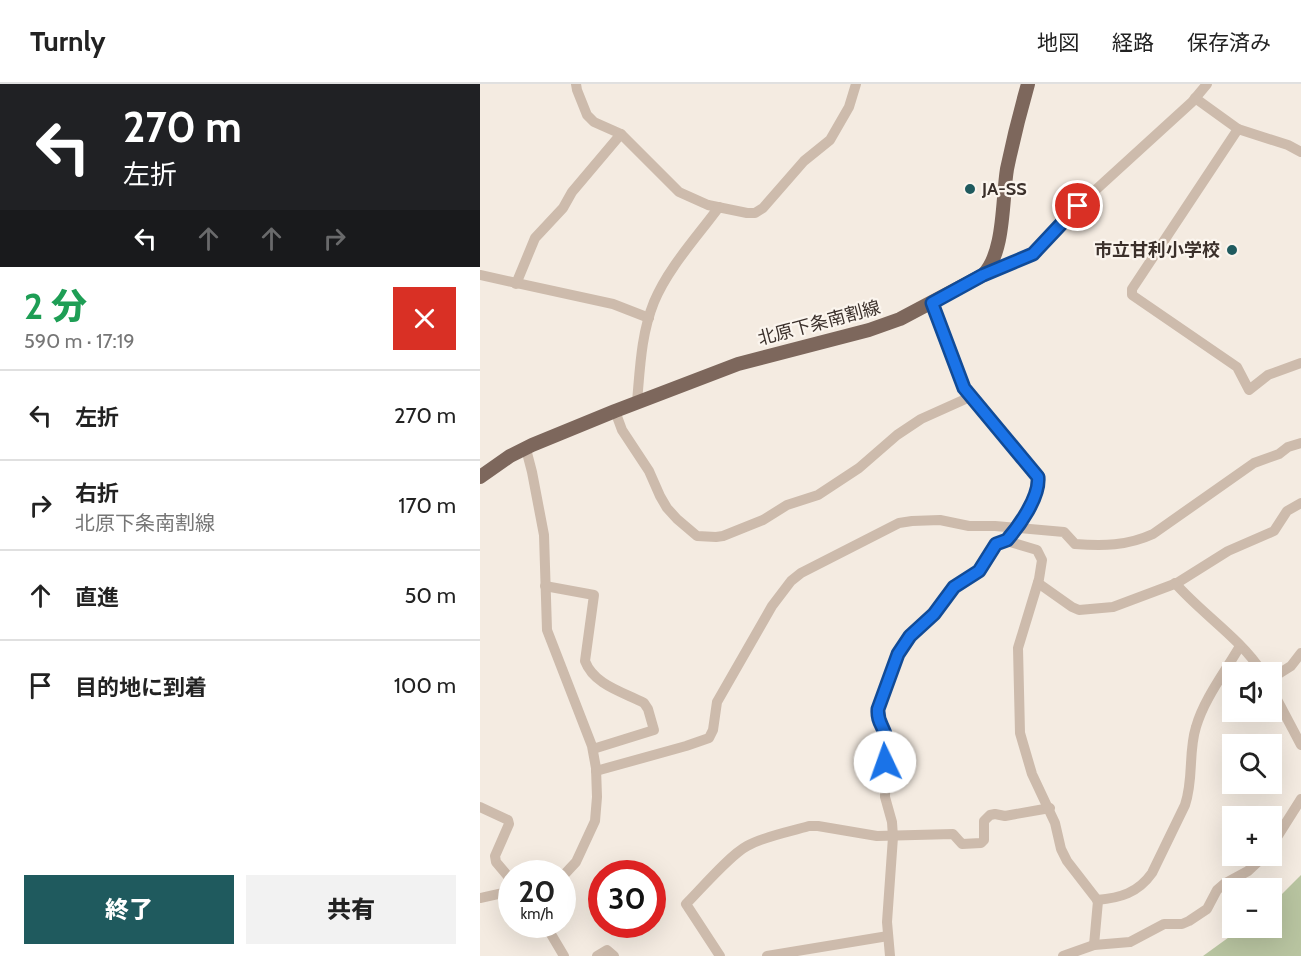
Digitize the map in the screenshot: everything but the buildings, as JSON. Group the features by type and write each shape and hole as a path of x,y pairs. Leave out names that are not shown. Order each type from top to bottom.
{"main road":[{"path":"983,275 990,268 993,258 1007,171 1028,84"},
{"name":"北原下条南割線","path":"480,477 526,448 637,402 738,364 869,330 900,319 983,275"}],"street":[{"path":"576,84 587,115 594,122 621,134 679,192 708,205 747,213 755,213 763,208 804,161 830,140 849,107 856,84"},
{"path":"983,275 1033,254 1078,206 1196,98 1207,84"},
{"path":"1196,98 1238,129 1288,145 1301,152"},
{"path":"1238,129 1132,289 1132,295 1237,367 1249,390 1268,375 1301,363"},
{"path":"516,284 535,238 563,207 572,192 621,134"},
{"path":"637,402 642,345 655,302 669,274 719,207"},
{"path":"480,275 613,304 649,318"},
{"path":"890,956 886,922 893,837 892,822 885,797 886,742 877,719 878,709 901,648 910,636 934,614 954,587 979,571 996,544 1007,540 1017,528 1038,487 1038,477 964,388 932,303"},
{"path":"615,411 629,442 650,471 667,508 698,536 716,537 763,520 787,505 818,495 859,468 897,435 921,419 970,397"},
{"path":"596,771 709,738 713,730 717,702 772,606 792,581 801,573 899,523 940,520 969,526 1064,532 1075,544 1110,546 1136,541 1161,529 1254,464 1301,443"},
{"path":"526,448 544,535 545,607 549,638 593,749 596,771 595,821 576,862"},
{"path":"1038,583 1072,607 1088,610 1113,607 1175,584 1228,551 1274,531 1287,511 1301,503"},
{"path":"1007,540 1037,550 1042,560 1038,583 1018,648 1020,733 1032,774 1050,808 1061,849 1067,861 1097,900 1094,945"},
{"path":"1175,584 1240,646 1254,662"},
{"path":"545,586 594,595 585,662 589,671 597,679 644,703 648,709 654,730 593,749"},
{"path":"1097,900 1130,893 1145,882 1152,873 1189,793 1192,745 1201,712 1240,646"},
{"path":"1282,672 1291,666 1301,653"},
{"path":"1282,709 1301,745"},
{"path":"1282,829 1301,799"},
{"path":"480,807 508,819 509,824 495,856 498,864"},
{"path":"720,956 686,904 744,847 809,826 893,837 947,834 957,836 963,843 981,843 984,840 984,821 990,815 1005,816 1050,808"},
{"path":"1063,956 1094,945 1130,942 1164,924 1182,924 1189,921 1207,909 1217,891 1224,884 1253,866"},
{"path":"480,898 498,894"},
{"path":"767,956 888,936"},
{"path":"554,938 564,956"},
{"path":"597,956 607,950 614,956"}],"green space":[{"path":"1301,875 1301,956 1203,956 1228,938 1282,938 1282,894"}],"place":[{"name":"JA-SS","path":"970,189"},
{"name":"市立甘利小学校","path":"1232,250"}],"route":[{"path":"885,762 886,742 877,719 878,709 901,648 910,636 934,614 954,587 979,571 993,547 1007,540 1025,517 1038,487 1038,477 964,388 932,303 983,275 1033,254 1078,206"}]}
